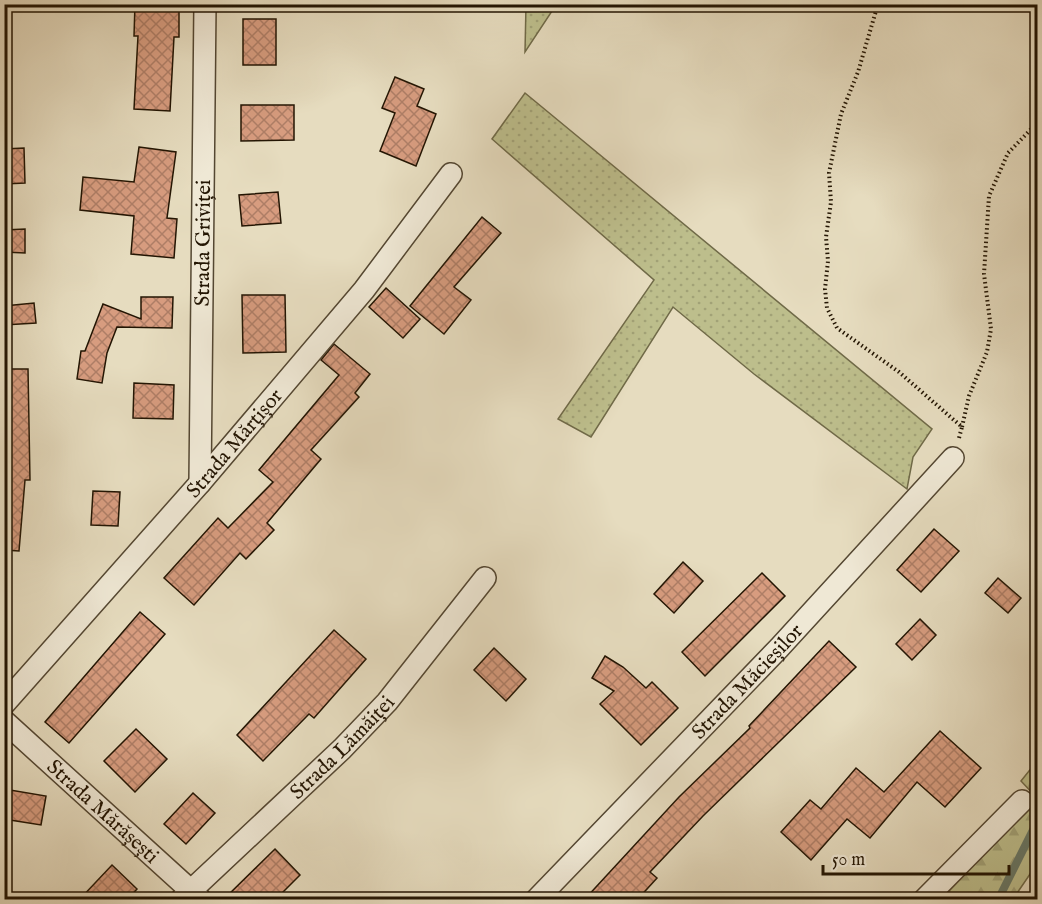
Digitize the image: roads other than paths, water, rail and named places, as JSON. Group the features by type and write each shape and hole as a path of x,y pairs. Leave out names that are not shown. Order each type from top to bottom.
{"street":[{"name":"Strada Griviței","path":"200,483 205,4"},
{"name":"Strada Mărțișor","path":"4,704 200,483 364,290 452,174"},
{"name":"Strada Măcieșilor","path":"536,900 779,648 953,458"},
{"name":"Strada Lămăiței","path":"191,896 387,702 485,578"},
{"name":"Strada Mărășești","path":"4,721 191,896"},
{"path":"928,898 1022,801"}],"waterway":[{"path":"998,900 1038,820"}]}
